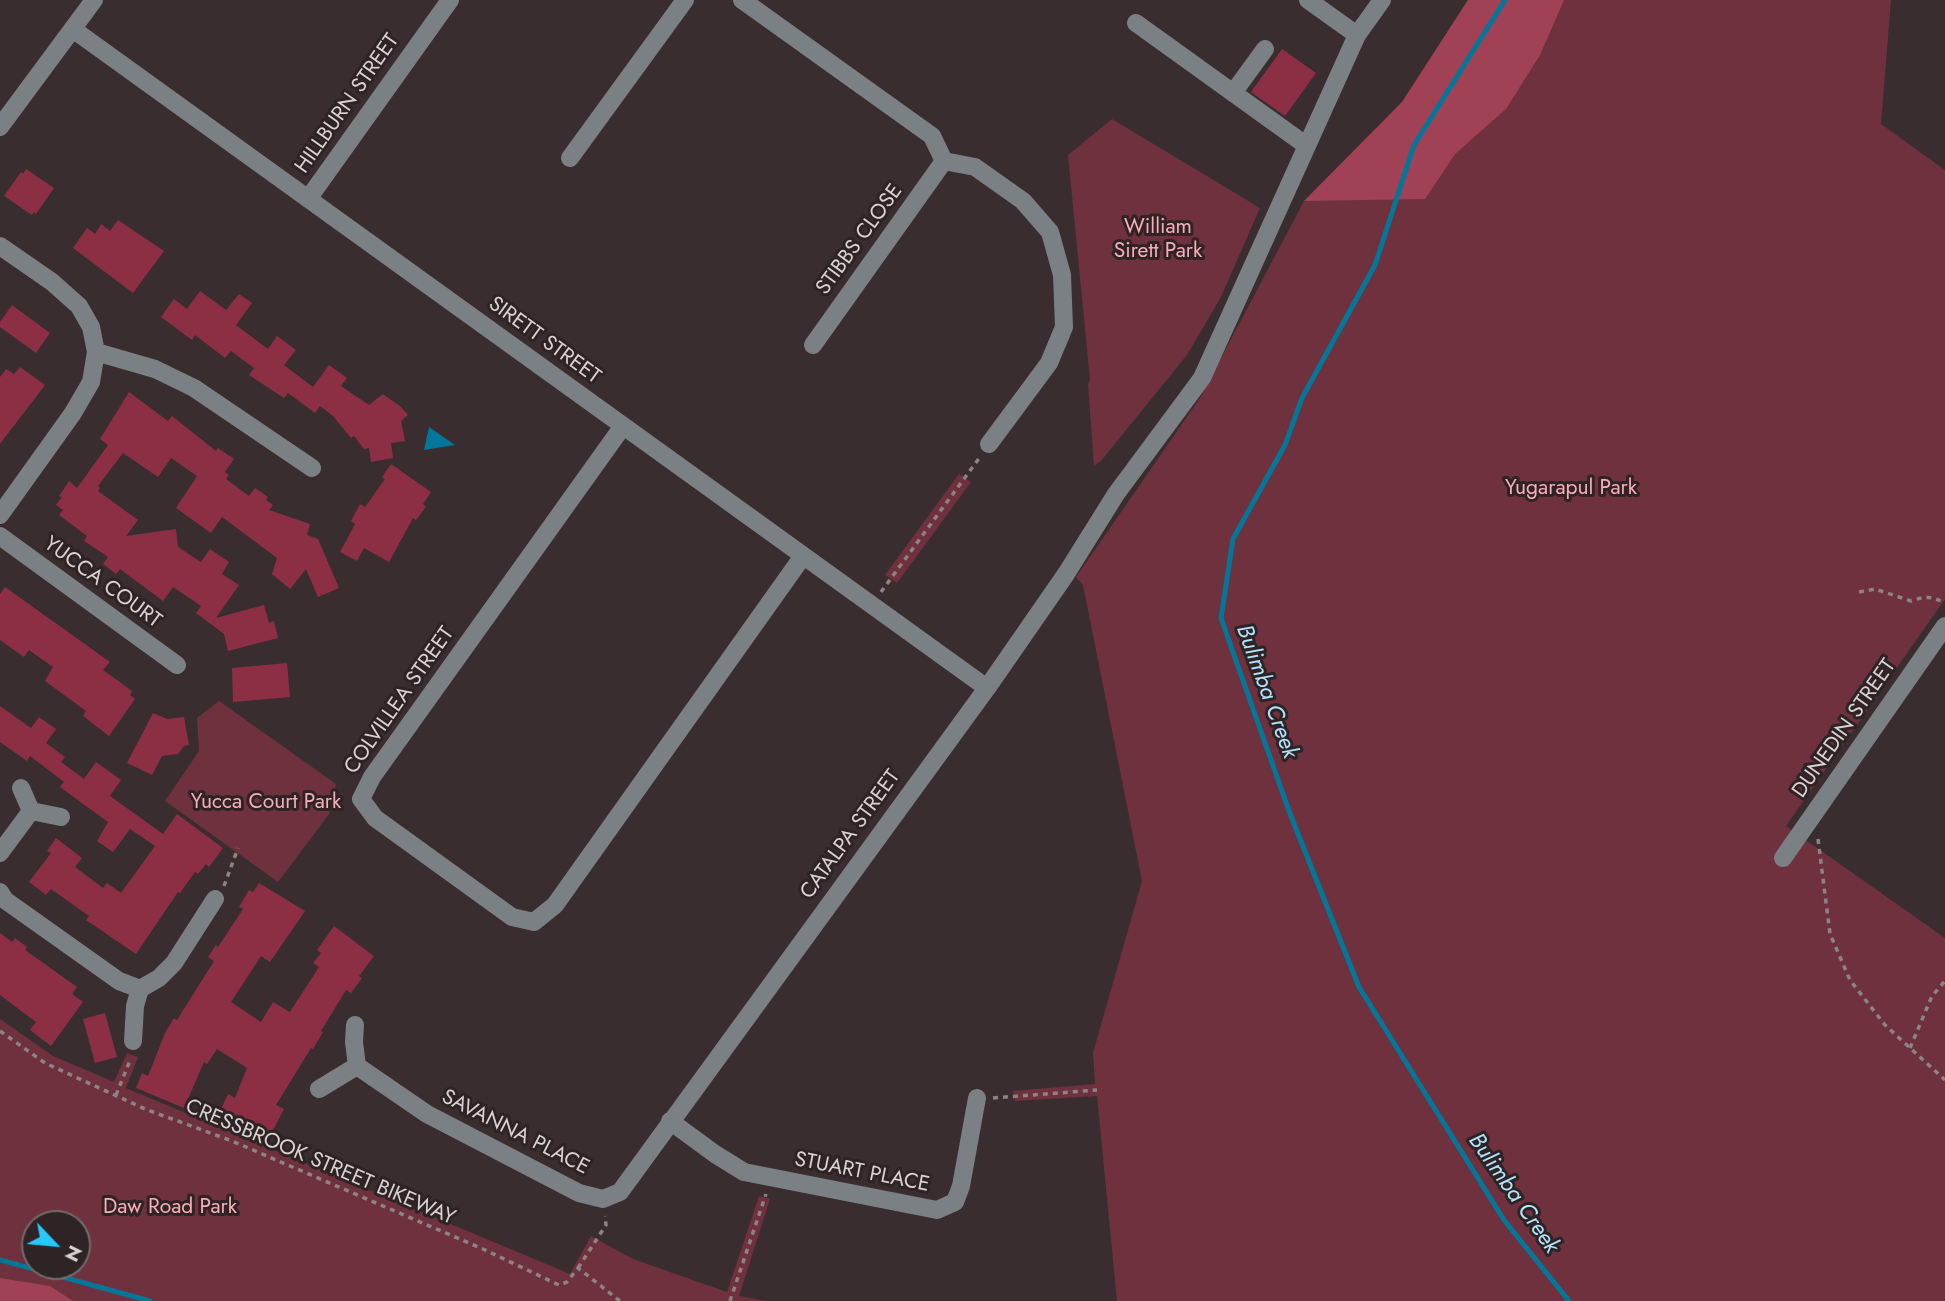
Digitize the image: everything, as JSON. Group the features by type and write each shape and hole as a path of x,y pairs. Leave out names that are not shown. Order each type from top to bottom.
{"street":[{"path":"0,127 94,0"},
{"name":"HILLBURN STREET","path":"308,199 450,0"},
{"path":"570,158 685,0"},
{"path":"742,0 932,136 944,161 975,167 1023,201 1050,232 1062,275 1064,327 1049,363 989,444"},
{"name":"CATALPA STREET","path":"670,1121 986,688 1066,574 1116,494 1202,378 1357,35 1382,0"},
{"path":"1317,3 1357,35"},
{"path":"1136,23 1307,146"},
{"name":"SIRETT STREET","path":"74,30 986,688"},
{"path":"1233,93 1265,49"},
{"name":"STIBBS CLOSE","path":"813,345 944,161"},
{"path":"0,246 52,282 79,306 91,327 96,352 90,382 73,413 0,515"},
{"path":"96,352 155,369 194,388 312,468"},
{"name":"COLVILLEA STREET","path":"622,426 372,777 361,799 375,818 512,918 534,922 555,905 803,556"},
{"name":"YUCCA COURT","path":"0,536 177,665"},
{"name":"DUNEDIN STREET","path":"1783,858 1945,626"},
{"path":"21,788 31,811"},
{"path":"31,811 61,817"},
{"path":"0,853 31,811"},
{"path":"0,892 5,900 119,981 140,989"},
{"path":"133,1041 135,1006 140,989 159,978 174,963 215,899"},
{"path":"319,1089 357,1066 355,1025"},
{"name":"SAVANNA PLACE","path":"357,1066 427,1114 456,1130 579,1193 603,1199 620,1192 670,1121"},
{"name":"STUART PLACE","path":"670,1121 744,1172 937,1210 955,1202 961,1186 977,1098"}],"path":[{"path":"870,604 887,586 989,444"},
{"path":"1859,592 1875,589 1888,596 1911,601 1921,597 1934,597 1945,603"},
{"path":"1815,812 1830,934 1850,980 1885,1026 1945,1080"},
{"path":"215,899 222,891 237,848"},
{"path":"1910,1048 1932,996 1945,981"},
{"name":"CRESSBROOK STREET BIKEWAY","path":"0,1031 45,1063 145,1109 232,1141 559,1284 567,1282 578,1268"},
{"path":"116,1095 134,1051 133,1041"},
{"path":"977,1098 1097,1090"},
{"path":"730,1301 771,1179"},
{"path":"603,1199 606,1226 578,1268 620,1301"}],"green space":[{"name":"Yugarapul Park","path":"1468,0 1891,0 1881,124 1945,170 1945,599 1786,826 1945,938 1945,1301 1117,1301 1097,1096 1015,1101 1013,1091 1095,1084 1093,1053 1142,881 1083,585 1076,577 1200,398 1304,201 1402,102"},
{"name":"William Sirett Park","path":"1112,119 1260,208 1221,297 1187,355 1101,461 1094,466 1088,385 1090,380 1068,155"},
{"path":"959,474 971,482 897,583 885,575"},
{"name":"Yucca Court Park","path":"219,701 336,784 329,814 278,882 165,801 199,751 197,718"},
{"name":"Daw Road Park","path":"0,1019 53,1056 114,1082 127,1053 138,1057 126,1088 570,1274 591,1236 633,1259 727,1292 759,1196 770,1199 739,1296 766,1301 0,1301"}],"shaded area":[{"path":"1468,0 1564,0 1540,55 1506,109 1455,154 1425,199 1304,201 1402,102"},
{"path":"0,1278 50,1286 73,1301 0,1301"}],"water":[{"path":"429,427 455,445 424,450"}],"building":[{"path":"1282,49 1316,73 1285,116 1251,92"},
{"path":"26,169 54,188 36,214 34,212 32,215 4,196"},
{"path":"118,220 164,251 133,293 73,248 87,228 95,234 101,224 110,231"},
{"path":"200,291 226,310 239,294 252,303 236,325 268,349 277,336 296,350 284,365 313,387 329,365 347,378 341,386 369,405 383,394 401,407 408,415 401,421 405,441 391,443 393,458 371,462 369,448 364,449 354,436 351,438 333,416 320,406 315,413 288,393 284,398 249,375 254,368 231,351 225,358 195,335 192,340 161,317 174,299 187,309"},
{"path":"12,305 50,333 36,353 0,327 0,322"},
{"path":"20,367 45,385 0,444 0,377 6,369 14,374"},
{"path":"129,392 168,421 172,416 216,451 218,448 234,459 225,472 229,475 226,479 249,496 255,488 268,497 266,500 273,505 269,510 310,524 307,535 318,539 339,588 318,597 306,569 290,589 272,574 277,558 222,517 211,533 176,508 197,476 171,458 158,477 123,453 98,486 98,491 138,520 126,536 176,529 178,547 201,562 210,549 229,562 222,574 239,585 216,618 264,605 269,623 274,621 278,638 228,651 224,634 196,613 201,606 173,587 163,601 120,569 116,574 103,564 108,557 84,541 87,536 59,515 63,510 56,505 62,497 59,496 69,481 77,488 108,445 100,439"},
{"path":"391,464 431,492 423,504 426,507 416,520 413,518 389,562 364,548 357,561 340,552 355,524 351,521 360,504 365,507 385,479 382,477"},
{"path":"5,587 110,662 103,670 132,691 130,695 135,699 109,736 83,716 86,711 45,681 53,667 29,650 24,657 0,640 0,594"},
{"path":"287,663 290,697 233,702 232,668"},
{"path":"0,706 31,728 39,717 56,729 46,743 65,757 61,762 84,779 96,762 121,780 110,796 163,834 177,814 223,848 209,867 206,864 198,874 195,872 180,893 178,892 136,954 86,920 89,916 51,889 46,895 29,882 51,853 47,851 56,838 82,858 75,867 103,888 107,883 121,893 155,846 130,829 113,852 97,841 108,822 60,787 64,782 30,756 27,761 0,742"},
{"path":"153,713 167,719 184,717 189,745 184,746 178,754 162,756 152,775 127,763"},
{"path":"259,883 305,911 270,962 261,956 231,1002 261,1022 273,1002 290,1012 319,967 313,963 321,953 317,950 334,926 374,956 359,976 362,978 351,993 346,990 313,1049 311,1048 276,1105 284,1109 270,1136 253,1129 255,1124 221,1109 228,1094 235,1098 247,1068 217,1049 207,1064 204,1062 184,1108 136,1088 142,1073 148,1076 174,1018 177,1020 214,961 208,957 216,945 218,947 243,909 239,907 249,890 253,892"},
{"path":"0,933 12,942 15,938 27,947 25,950 77,987 72,994 83,1002 51,1046 30,1030 36,1022 0,995"},
{"path":"105,1013 117,1057 95,1063 83,1019"}],"waterway":[{"name":"Bulimba Creek","path":"1505,0 1414,145 1375,265 1302,398 1285,445 1233,539 1221,618 1289,811 1359,987 1504,1220 1569,1301"},
{"path":"0,1260 150,1301"}]}
